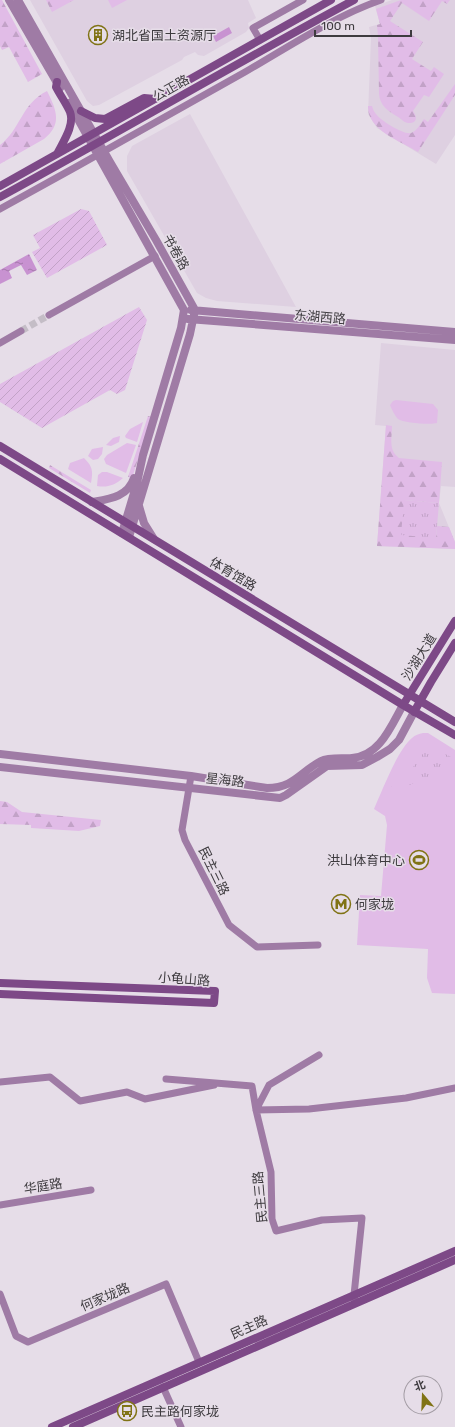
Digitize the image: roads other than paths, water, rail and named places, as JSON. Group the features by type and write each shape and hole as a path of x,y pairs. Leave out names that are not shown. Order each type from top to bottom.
{"main road":[{"name":"公正路","path":"0,186 331,0"},
{"name":"公正路","path":"0,196 354,0"},
{"path":"57,82 56,87 69,110 71,118 69,128 57,154"},
{"path":"81,111 95,118 105,119 144,98 155,99"},
{"name":"体育馆路","path":"0,446 455,722"},
{"name":"体育馆路","path":"0,459 414,712 455,735"},
{"name":"沙湖大道","path":"403,705 455,621"},
{"name":"沙湖大道","path":"414,712 455,643"},
{"name":"小龟山路","path":"0,983 215,991 214,1003 0,994"},
{"name":"民主路","path":"52,1427 455,1251"},
{"name":"民主路","path":"73,1427 455,1260"}],"street":[{"name":"书卷路","path":"9,0 57,82 91,135 184,310"},
{"name":"书卷路","path":"18,0 81,111 91,135"},
{"path":"260,40 253,28 303,0"},
{"path":"0,209 101,154 323,28 363,7 382,0"},
{"name":"书卷路","path":"101,154 153,235 195,310"},
{"path":"49,315 155,256"},
{"path":"126,535 140,470 183,319 184,310"},
{"name":"东湖西路","path":"184,310 455,332"},
{"path":"129,524 138,506 195,310"},
{"name":"东湖西路","path":"183,319 455,340"},
{"path":"0,343 20,331"},
{"path":"92,502 111,498 124,492 131,486 134,476 140,470"},
{"path":"138,506 144,523 154,539"},
{"name":"星海路","path":"0,754 191,776 267,788 283,786 323,760 356,758 371,752 383,740 403,705"},
{"name":"星海路","path":"0,766 280,798 327,766 362,764 390,749 399,740 414,712"},
{"name":"民主三路","path":"191,776 182,830 188,846 229,925 257,946 318,945"},
{"path":"320,1055 269,1085 256,1110 309,1109 406,1098 455,1088"},
{"path":"0,1082 50,1077 80,1101 127,1092 145,1099 223,1083"},
{"path":"166,1079 223,1083"},
{"name":"民主三路","path":"223,1083 252,1086 256,1110 271,1172 272,1219 276,1231 322,1220 362,1218 354,1295 355,1303"},
{"name":"华庭路","path":"0,1205 91,1190"},
{"name":"何家垅路","path":"0,1294 16,1336 28,1342 166,1284 199,1362"},
{"path":"163,1387 181,1427"}],"water":[{"path":"229,27 232,33 216,42 213,36"},
{"path":"29,254 37,270 27,275 21,265 9,271 12,278 0,284 0,270"}],"tunnel":[{"path":"21,331 49,315"}],"place":[{"name":"湖北省国土资源厅","path":"98,35"},
{"name":"洪山体育中心","path":"419,860"},
{"name":"何家垅","path":"341,904"},
{"name":"民主路何家垅","path":"127,1411"}]}
